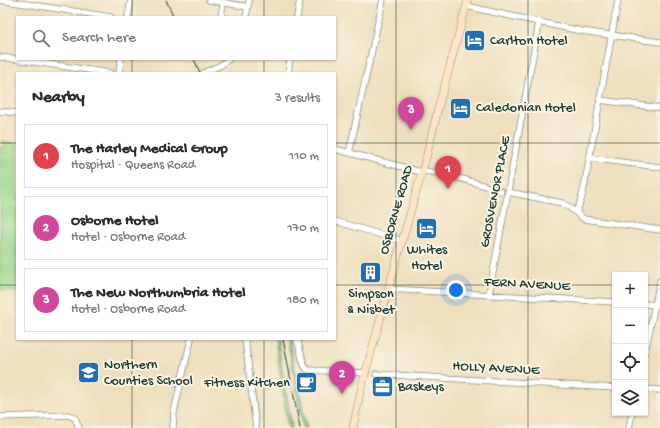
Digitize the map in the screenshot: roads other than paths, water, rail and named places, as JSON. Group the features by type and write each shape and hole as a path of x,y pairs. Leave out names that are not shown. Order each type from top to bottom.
{"main road":[{"name":"OSBORNE ROAD","path":"353,428 366,373 467,3"}],"street":[{"path":"0,0 104,16"},
{"path":"128,16 131,0"},
{"path":"209,0 248,6"},
{"path":"246,16 249,0"},
{"path":"297,16 300,0"},
{"path":"349,153 384,0"},
{"path":"576,212 581,200 618,0"},
{"path":"221,16 223,3"},
{"path":"467,3 539,23 612,36 660,42"},
{"name":"GROSVENOR PLACE","path":"489,294 539,23"},
{"path":"0,57 16,59"},
{"path":"21,60 103,72"},
{"path":"119,72 121,60"},
{"path":"206,72 214,69 228,60"},
{"path":"288,72 290,60"},
{"path":"600,100 660,108"},
{"path":"0,111 16,114"},
{"path":"336,149 417,171 427,171 469,181 501,191"},
{"path":"589,158 660,167"},
{"path":"508,192 566,204 581,217 588,220 660,230"},
{"path":"336,221 402,241"},
{"path":"647,344 658,304 660,281"},
{"name":"FERN AVENUE","path":"389,289 612,302"},
{"path":"173,428 174,412 191,340"},
{"path":"245,340 256,428"},
{"path":"297,340 304,365 309,370 366,373"},
{"name":"HOLLY AVENUE","path":"376,374 612,388"},
{"path":"648,389 660,390"},
{"path":"0,417 68,415 75,418 79,428"},
{"path":"629,428 631,416"}],"tram line":[{"path":"166,0 174,16"},
{"path":"194,60 200,72"},
{"path":"283,340 300,428"}],"place":[{"name":"Carlton Hotel","path":"474,41"},
{"name":"Caledonian Hotel","path":"460,108"},
{"name":"The New Northumbria Hotel","path":"411,130"},
{"name":"The Harley Medical Group","path":"448,189"},
{"name":"Whites Hotel","path":"427,228"},
{"name":"Simpson & Nisbet","path":"371,272"},
{"name":"Northern Counties School","path":"88,373"},
{"name":"Fitness Kitchen","path":"306,383"},
{"name":"Baskeys","path":"382,387"},
{"name":"Osborne Hotel","path":"342,394"}]}
